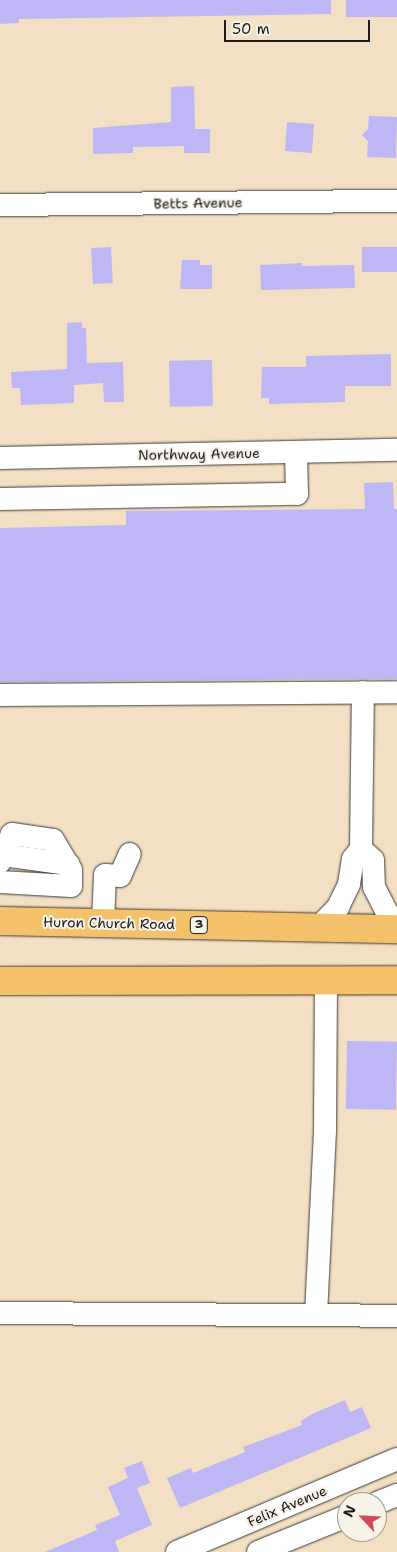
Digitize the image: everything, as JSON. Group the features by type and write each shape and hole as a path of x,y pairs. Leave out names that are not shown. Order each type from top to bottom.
{"highway":[{"name":"Huron Church Road","path":"0,921 397,929"},
{"path":"0,981 397,980"}],"street":[{"name":"Betts Avenue","path":"0,205 397,201"},
{"name":"Northway Avenue","path":"0,458 397,450"},
{"path":"0,499 296,494 296,452"},
{"path":"319,927 338,907 349,884 353,859 361,849 363,692"},
{"path":"0,694 397,692"},
{"path":"0,882 71,886 69,867 53,840 12,834 1,858"},
{"path":"361,849 373,860 374,887 388,914 397,921"},
{"path":"69,867 104,875 120,876 130,854"},
{"path":"103,923 104,875"},
{"path":"316,1315 325,1128 326,980"},
{"path":"0,1313 397,1316"},
{"name":"Felix Avenue","path":"190,1550 222,1544 397,1459"},
{"path":"258,1552 337,1520"}],"building":[{"path":"0,0 331,0 331,14 19,19 19,23 0,24"},
{"path":"346,0 397,0 397,17 346,17"},
{"path":"194,86 195,129 210,129 210,153 184,153 184,146 133,147 133,153 93,154 93,128 171,122 171,87"},
{"path":"369,116 397,117 396,158 367,157 368,141 362,135 368,129"},
{"path":"287,122 314,124 312,153 285,151"},
{"path":"111,247 113,283 93,284 91,248"},
{"path":"362,247 397,247 397,272 362,272"},
{"path":"182,260 200,260 200,265 212,265 212,289 180,289"},
{"path":"302,263 302,266 354,265 355,288 261,290 260,265"},
{"path":"82,322 82,328 86,328 87,363 123,362 124,402 104,402 103,383 74,385 74,403 21,405 20,388 12,388 11,372 67,369 67,323"},
{"path":"391,354 391,386 345,386 345,402 269,404 269,398 261,398 262,367 306,367 306,356"},
{"path":"212,360 213,406 170,407 169,361"},
{"path":"393,482 394,509 397,509 397,679 0,682 0,528 126,525 126,511 365,509 364,483"},
{"path":"347,1041 397,1042 396,1110 346,1109"},
{"path":"345,1400 350,1412 362,1407 371,1428 180,1508 167,1478 191,1468 193,1473 245,1452 243,1447 302,1425 301,1421 312,1414"},
{"path":"142,1461 150,1483 137,1488 152,1525 115,1541 119,1552 45,1552 97,1530 95,1525 120,1515 108,1487 128,1478 124,1468"}]}
